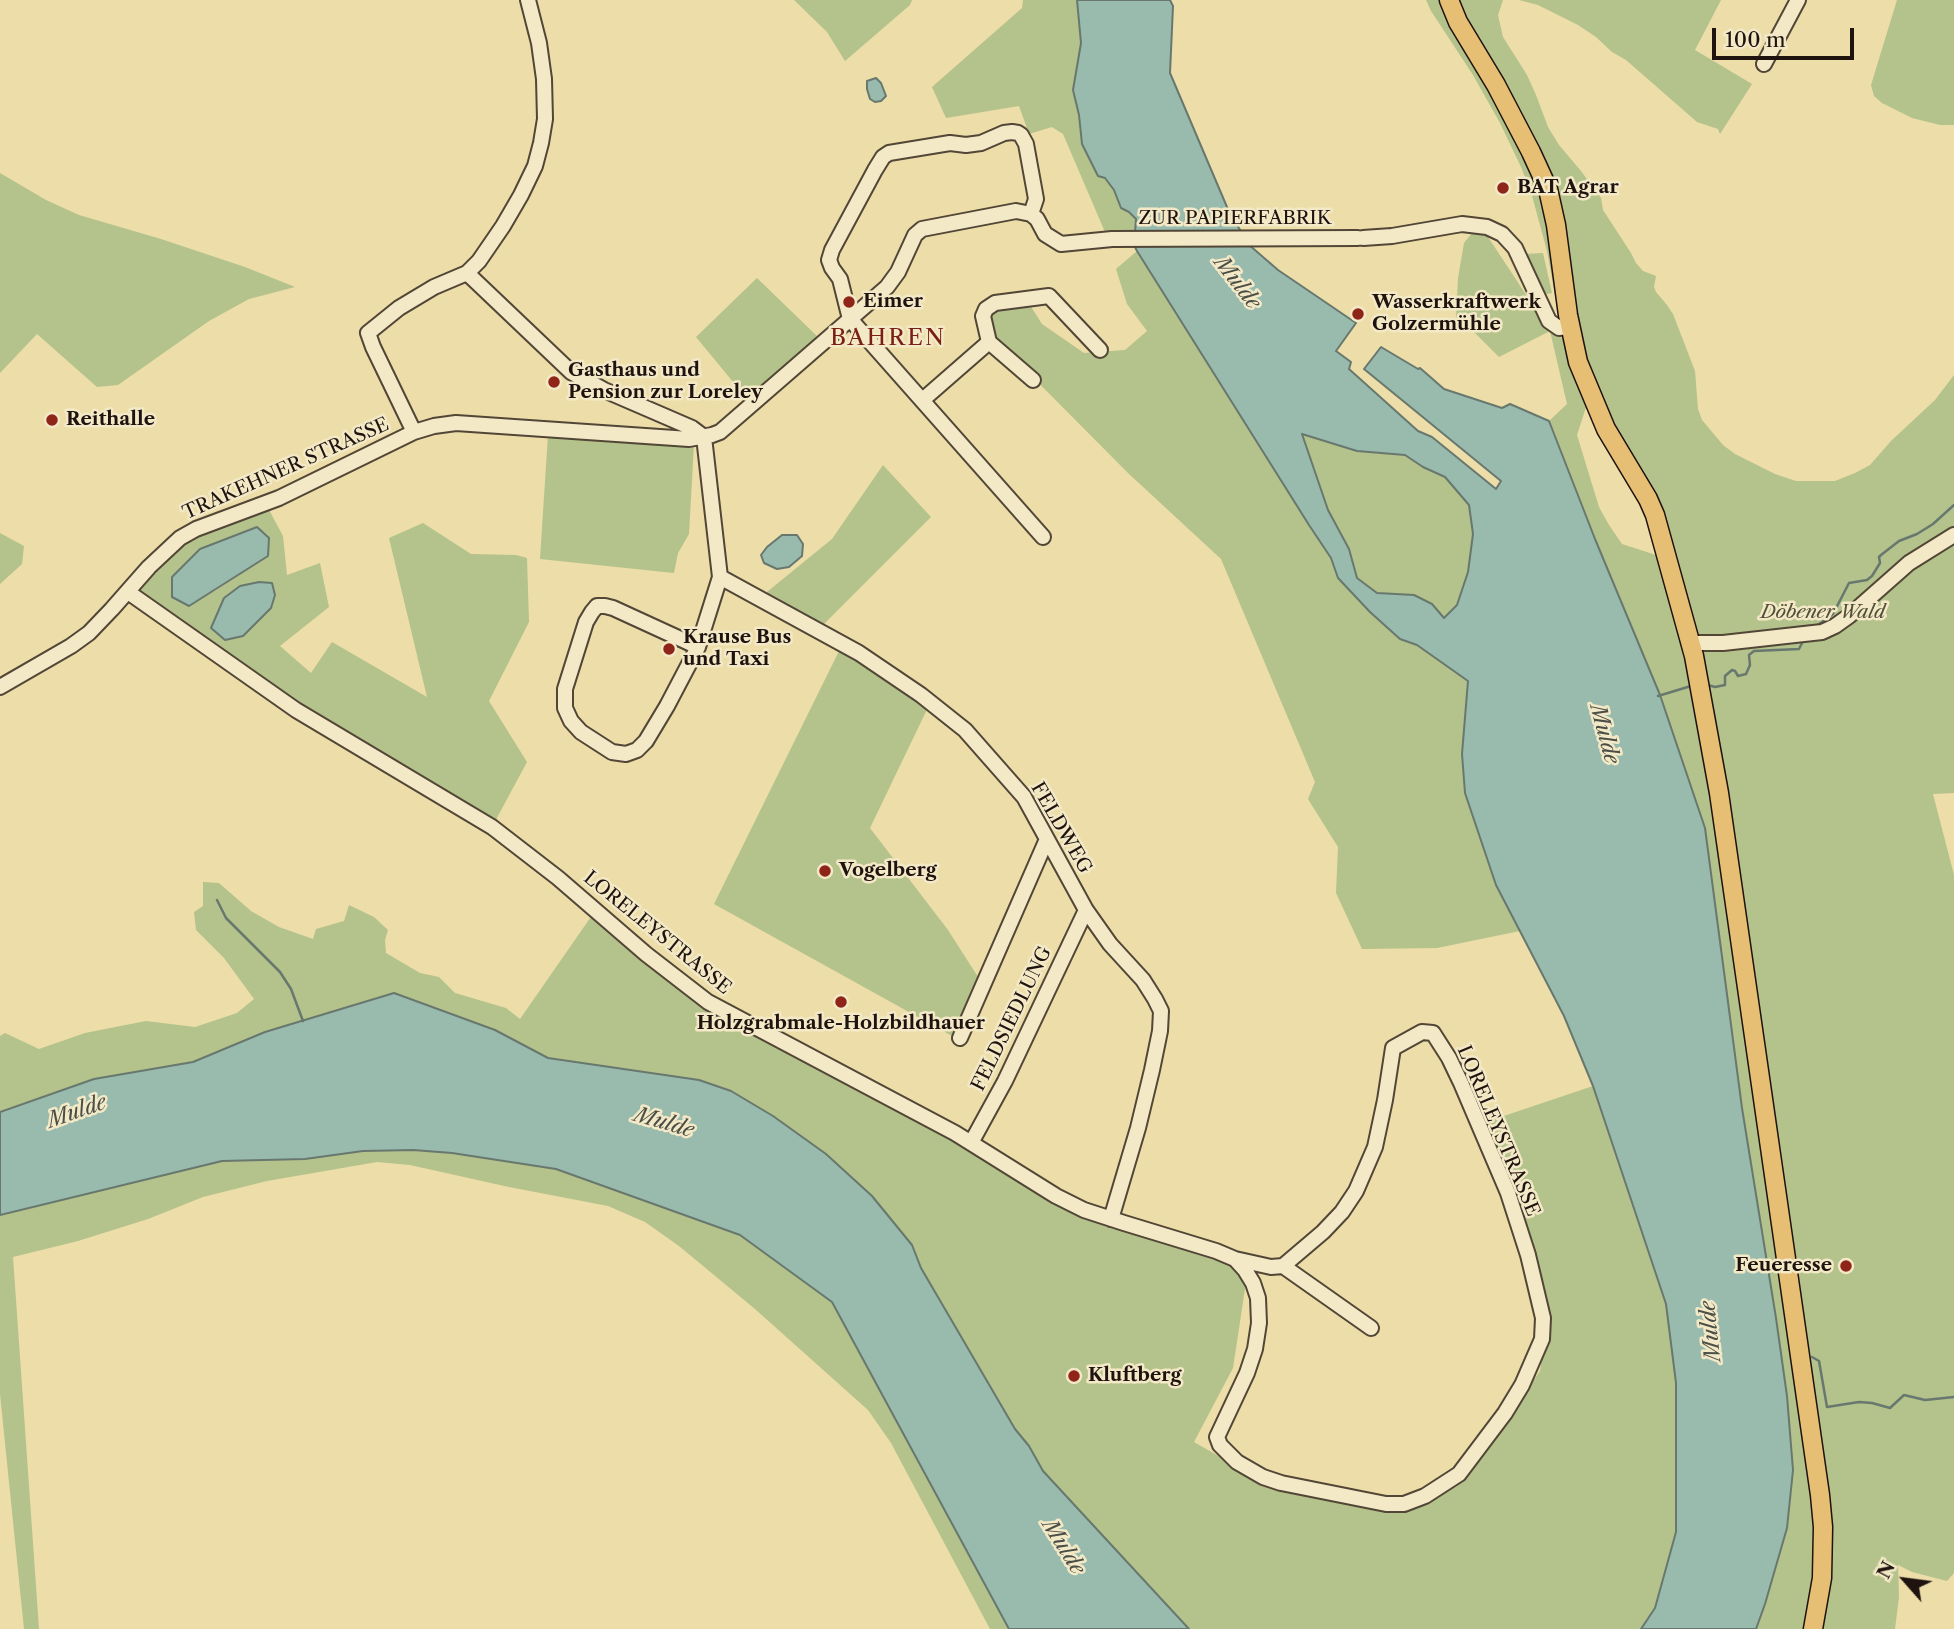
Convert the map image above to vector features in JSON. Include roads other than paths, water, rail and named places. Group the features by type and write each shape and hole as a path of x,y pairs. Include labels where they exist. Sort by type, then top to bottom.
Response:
{"main road":[{"path":"1449,0 1458,22 1496,85 1548,188 1578,362 1616,447 1655,515 1698,677 1721,807 1820,1496 1823,1527 1822,1578 1813,1629"}],"street":[{"path":"414,432 368,333 399,308 434,287 467,273 479,261 503,226 535,166 545,119 544,79 539,43 528,0"},
{"path":"1764,64 1798,0"},
{"path":"704,438 720,432 850,320 887,287 898,272 915,235 922,229 1016,211 1031,214 1036,199 1026,144 1018,133 1004,133 981,143 950,143 889,153 883,157 829,260 840,279 850,320 1043,537"},
{"name":"ZUR PAPIERFABRIK","path":"1031,214 1045,234 1061,244 1112,239 1361,238 1392,236 1462,224 1487,227 1502,234 1515,248 1549,320 1559,328 1570,327"},
{"path":"467,273 571,372 604,390 692,428 704,438 720,577 698,647 667,706 646,741 637,750 626,754 612,752 580,732 571,721 565,708 565,689 586,622 597,606 613,608 698,647"},
{"path":"1032,380 989,342 983,316 986,309 995,303 1049,296 1100,350"},
{"path":"920,398 926,397 989,342"},
{"path":"645,436 653,410"},
{"name":"TRAKEHNER STRASSE","path":"0,687 89,633 180,538 279,498 414,432 456,423 704,438"},
{"path":"1690,643 1723,643 1822,632 1835,626 1909,564 1954,535"},
{"name":"FELDWEG","path":"720,577 859,653 939,708 965,730 1024,797 1086,910 1110,944 1143,980 1161,1011 1160,1031 1138,1128 1111,1219"},
{"name":"LORELEYSTRASSE","path":"128,592 296,709 492,827 708,1002 971,1143 1056,1196 1084,1210 1235,1259 1272,1267 1283,1266 1323,1232 1342,1212 1356,1191 1375,1147 1392,1048 1422,1032 1433,1033 1461,1083 1508,1193 1528,1255 1543,1318 1542,1339 1522,1385 1459,1474 1425,1496 1404,1504 1386,1504 1281,1483 1263,1477 1237,1462 1220,1445 1217,1437 1247,1373 1255,1349 1259,1323 1258,1298 1253,1283 1235,1259"},
{"name":"FELDSIEDLUNG","path":"960,1038 1047,839"},
{"name":"FELDSIEDLUNG","path":"971,1143 1004,1082 1086,910"},
{"name":"LORELEYSTRASSE","path":"1283,1266 1371,1328"}],"water":[{"name":"Mulde","path":"1077,0 1170,0 1173,6 1170,73 1227,207 1248,244 1278,270 1356,323 1336,351 1351,362 1349,369 1418,431 1432,437 1496,489 1501,481 1364,369 1381,347 1420,368 1444,389 1502,408 1510,404 1549,421 1660,695 1705,828 1742,1108 1787,1396 1793,1470 1787,1528 1756,1629 1641,1629 1655,1608 1676,1532 1676,1383 1666,1304 1593,1086 1564,1016 1496,885 1465,793 1462,754 1468,681 1417,645 1400,639 1338,578 1331,558 1137,251 1134,245 1136,219 1121,208 1114,190 1105,178 1098,176 1082,144 1073,90 1081,43","holes":["1302,434 1357,451 1405,455 1445,477 1469,505 1473,534 1468,572 1457,605 1444,618 1432,604 1414,595 1377,593 1357,578 1349,549 1328,510"]},
{"path":"876,78 886,96 875,102 870,99 867,81"},
{"path":"257,527 269,538 268,556 189,606 172,597 172,577 200,549"},
{"path":"782,535 797,535 803,544 802,556 789,567 777,569 764,563 761,555"},
{"path":"259,582 272,583 275,595 271,608 243,636 225,640 211,628 224,598 240,586"},
{"name":"Mulde","path":"394,993 495,1030 548,1058 699,1080 731,1091 773,1116 826,1154 872,1196 912,1245 921,1268 1015,1429 1029,1446 1043,1471 1189,1629 1009,1629 832,1302 740,1235 556,1169 452,1153 413,1150 363,1151 305,1159 222,1161 0,1215 0,1112 94,1079 193,1062 265,1032"}],"waterway":[{"path":"1815,627 1833,614 1849,583 1867,580 1880,563 1881,555 1899,541 1933,524 1954,505"},
{"path":"1708,685 1725,685 1725,676 1732,670 1738,676 1746,674 1750,665 1749,655 1754,651 1799,649 1804,639"},
{"path":"1658,696 1691,686"},
{"path":"217,900 226,918 280,972 291,989 303,1021"},
{"path":"1812,1357 1819,1361 1827,1407 1859,1402 1890,1408 1904,1395 1925,1400 1954,1397"}],"place":[{"name":"BAT Agrar","path":"1503,188"},
{"name":"Eimer","path":"849,302"},
{"name":"Wasserkraftwerk Golzermühle","path":"1358,314"},
{"name":"Gasthaus und Pension zur Loreley","path":"554,382"},
{"name":"Reithalle","path":"52,420"},
{"name":"Krause Bus und Taxi","path":"669,649"},
{"name":"Vogelberg","path":"825,871"},
{"name":"Holzgrabmale-Holzbildhauer","path":"841,1002"},
{"name":"Feueresse","path":"1846,1266"},
{"name":"Kluftberg","path":"1074,1376"}],"district":[{"name":"BAHREN","path":"888,338"}],"park label":[{"name":"Döbener Wald","path":"1823,613"}]}
